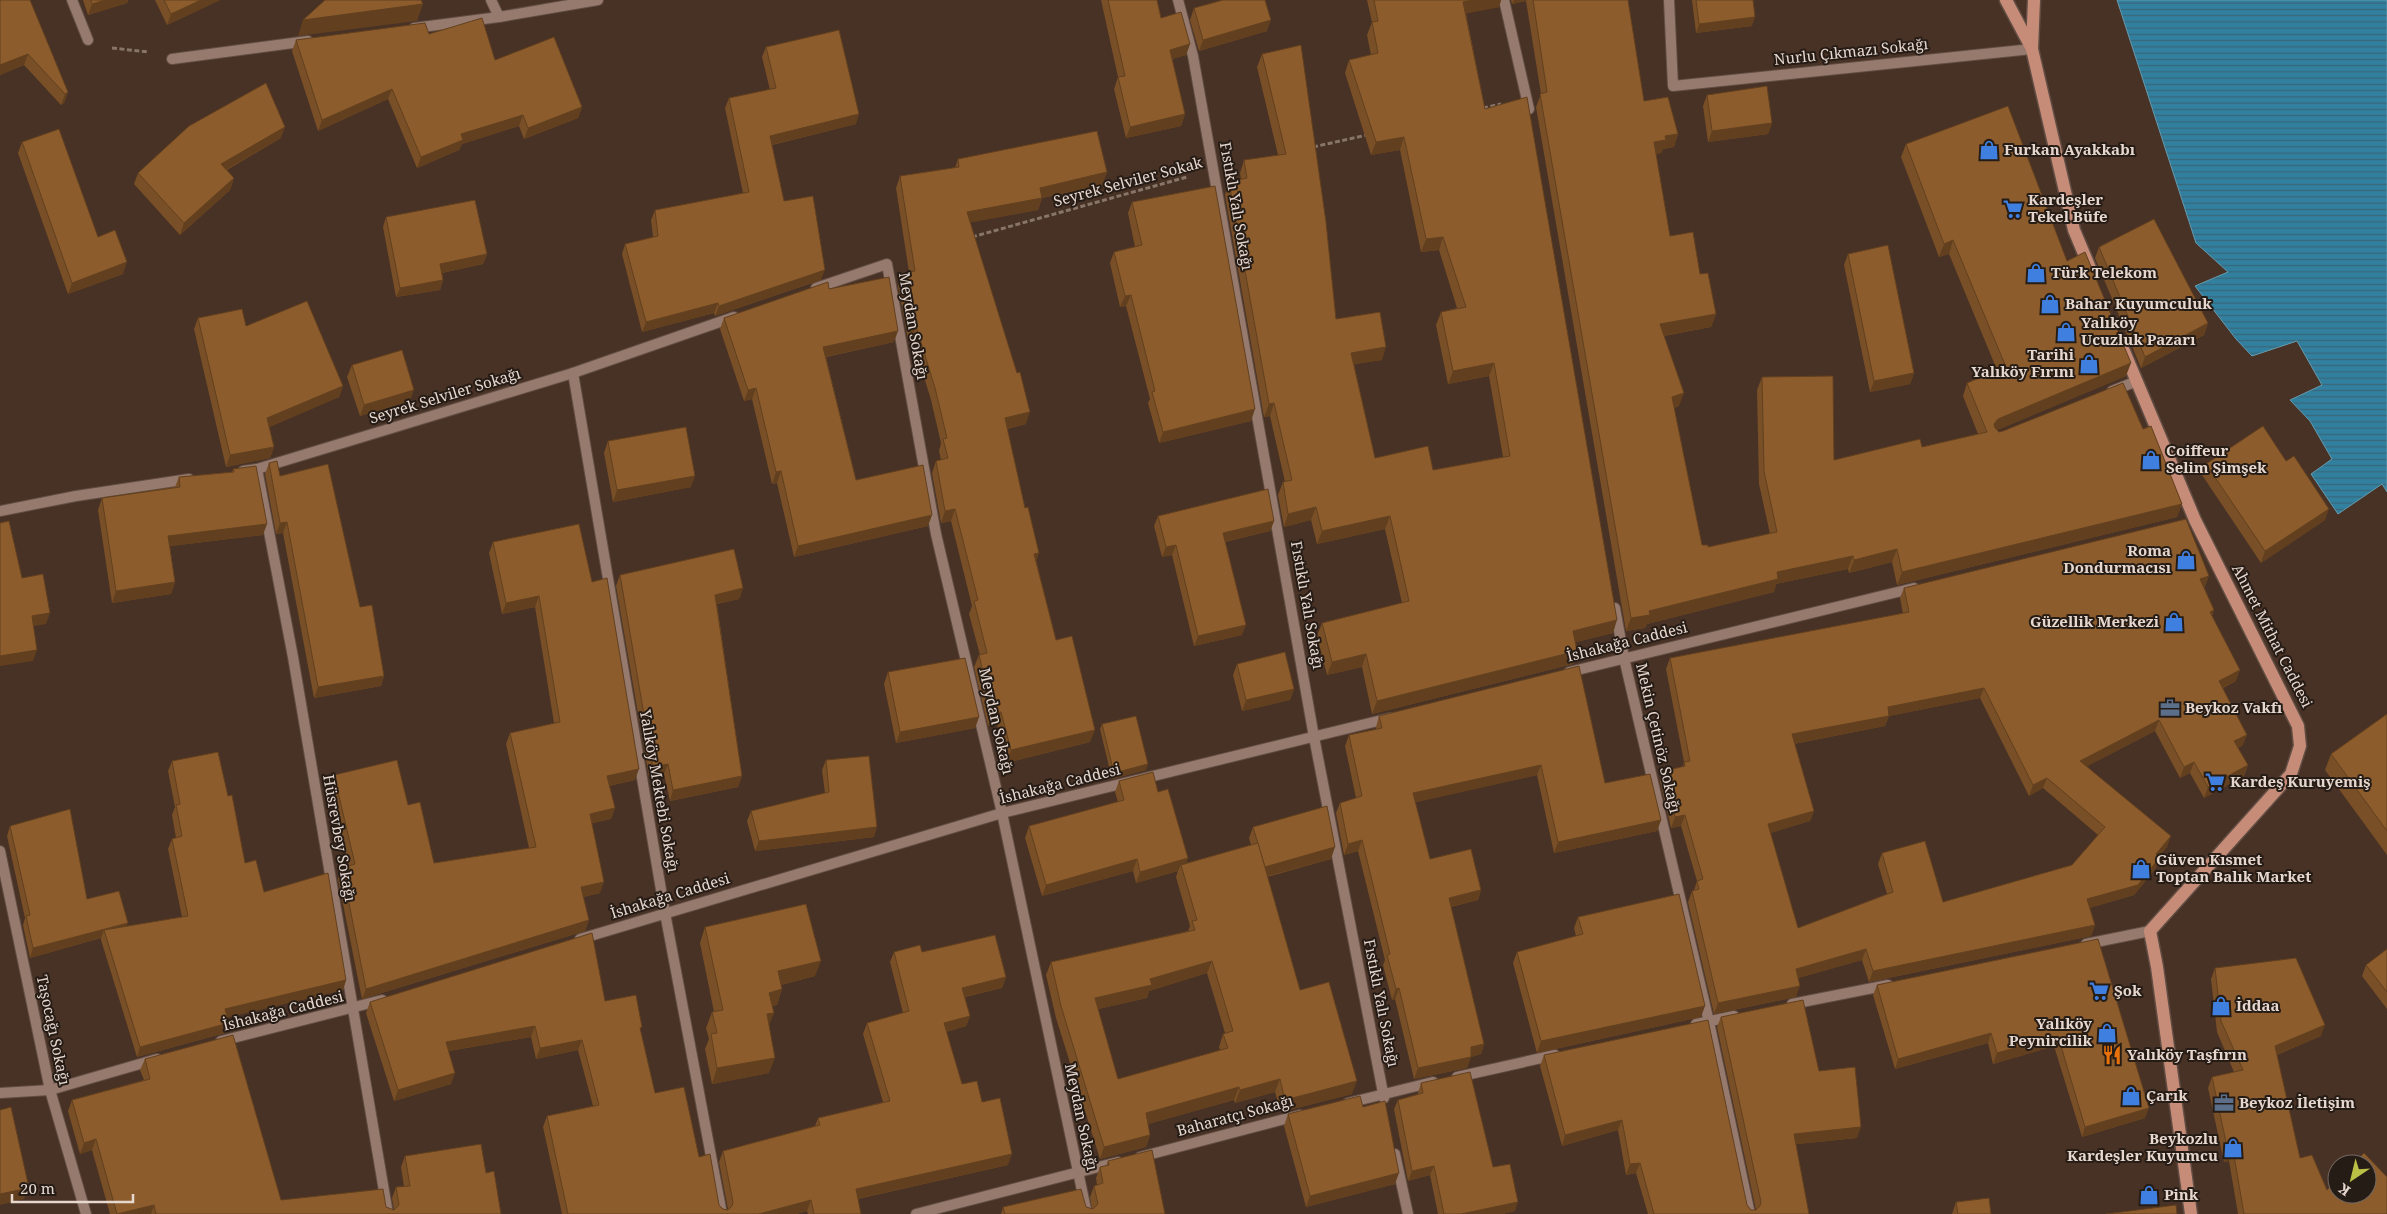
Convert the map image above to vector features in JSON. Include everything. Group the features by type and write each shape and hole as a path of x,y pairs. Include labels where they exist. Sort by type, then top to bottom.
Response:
{"main road":[{"path":"2006,0 2032,49 2074,230 2096,283"},
{"path":"2032,49 2034,0"},
{"name":"Ahmet Mithat Caddesi","path":"2118,337 2190,522 2298,726 2300,746 2291,774 2150,931"},
{"path":"2150,931 2157,967 2192,1214"}],"street":[{"path":"72,0 88,40"},
{"path":"491,0 499,17"},
{"path":"400,30 499,17 598,0"},
{"name":"Fıstıklı Yalı Sokağı","path":"1178,0 1193,56 1314,737 1387,1112"},
{"path":"1504,0 1530,118"},
{"name":"Nurlu Çıkmazı Sokağı","path":"1669,0 1673,86 2032,49"},
{"path":"172,59 321,40"},
{"name":"Meydan Sokağı","path":"804,292 887,264 936,534 1002,813 1087,1214"},
{"name":"Seyrek Selviler Sokağı","path":"228,473 257,469 573,373 748,312"},
{"name":"Yalıköy Mektebi Sokağı","path":"573,373 665,913 722,1214"},
{"path":"2102,396 2137,382"},
{"name":"Hüsrevbey Sokağı","path":"257,469 293,657 388,1214"},
{"path":"0,511 76,496 200,478"},
{"name":"İshakağa Caddesi","path":"1556,675 1924,586"},
{"name":"Mekin Çetinöz Sokağı","path":"1614,599 1624,658 1709,1022 1750,1214"},
{"name":"İshakağa Caddesi","path":"570,942 1002,813 1401,715"},
{"name":"Taşocağı Sokağı","path":"0,851 50,1090 86,1214"},
{"path":"2073,946 2150,931"},
{"path":"1786,1006 1901,982"},
{"name":"İshakağa Caddesi","path":"208,1044 354,1009 392,997"},
{"path":"1690,1026 1748,1014"},
{"path":"1335,1106 1383,1093 1565,1053"},
{"path":"0,1093 50,1090 170,1055"},
{"name":"Baharatçı Sokağı","path":"916,1214 1306,1113"},
{"path":"1392,1140 1408,1214"}],"path":[{"path":"88,40 103,47 162,54 172,59"},
{"path":"1480,109 1527,98"},
{"path":"1309,148 1375,133"},
{"name":"Seyrek Selviler Sokak","path":"963,240 1010,224 1214,170"}],"water":[{"path":"2117,0 2387,0 2387,492 2382,484 2338,514 2311,474 2332,459 2310,421 2290,400 2322,385 2297,341 2252,356 2236,339 2195,286 2228,272 2196,243"}],"building":[{"path":"0,0 30,0 68,92 65,94 28,54 0,65"},
{"path":"91,0 105,0 92,4"},
{"path":"164,0 201,0 171,14"},
{"path":"325,0 421,0 423,4 303,20"},
{"path":"1108,0 1157,0 1161,18 1181,12 1190,44 1170,50 1185,114 1130,127 1118,77 1125,76"},
{"path":"1223,0 1265,0 1271,20 1203,40 1194,8"},
{"path":"1374,0 1472,0 1463,2 1485,109 1527,97 1617,620 1573,631 1577,651 1377,701 1366,654 1332,662 1322,623 1409,601 1390,516 1322,531 1316,507 1288,514 1283,482 1292,480 1274,403 1269,404 1229,182 1247,178 1244,160 1286,154 1262,54 1301,45 1326,222 1336,319 1380,312 1386,347 1351,353 1375,458 1428,446 1433,470 1510,456 1494,363 1453,371 1441,312 1466,307 1443,237 1426,239 1404,137 1376,142 1349,60 1378,53 1372,22 1378,21"},
{"path":"1533,0 1628,0 1644,101 1668,97 1678,134 1665,136 1666,140 1654,142 1670,236 1693,232 1700,274 1708,273 1716,314 1660,324 1684,393 1672,397 1702,545 1708,545 1708,547 1777,532 1764,471 1762,377 1833,376 1834,460 1920,439 1922,447 1987,432 1967,383 2006,367 1953,240 1944,244 1906,144 2008,106 2067,261 2085,252 2131,363 1998,419 1994,424 1995,428 1999,432 2003,431 2123,383 2143,429 2151,426 2182,504 1902,572 1897,549 1854,560 1853,556 1777,572 1778,579 1649,611 1650,615 1631,618 1540,94 1547,92"},
{"path":"1696,0 1753,0 1755,17 1699,24"},
{"path":"482,18 495,60 554,37 582,107 528,128 523,115 461,134 463,140 421,157 392,89 322,120 296,40 425,23 429,34"},
{"path":"839,30 859,114 770,136 784,201 813,196 825,270 719,306 718,303 646,322 625,244 658,236 655,210 749,192 729,98 776,88 766,47"},
{"path":"266,83 285,127 221,164 234,178 184,223 138,173 189,126"},
{"path":"1767,86 1772,123 1712,131 1707,95"},
{"path":"59,129 98,237 115,230 127,262 72,283 22,142"},
{"path":"1097,131 1107,172 1040,188 1042,198 967,212 1017,373 1020,372 1030,412 1005,418 1025,508 1028,507 1039,553 1034,554 1056,640 1072,636 1095,730 1011,750 1001,712 993,713 979,655 987,653 974,601 978,600 955,509 945,511 936,461 948,458 943,439 947,438 935,388 916,326 912,327 902,273 915,271 900,176 959,167 958,159"},
{"path":"1215,186 1255,409 1163,432 1152,392 1155,391 1131,295 1125,296 1114,252 1142,245 1132,202"},
{"path":"475,200 487,254 440,264 443,280 400,288 386,217"},
{"path":"2154,219 2208,323 2145,357 2099,247"},
{"path":"1888,245 1914,373 1874,381 1848,254"},
{"path":"889,277 898,331 823,347 856,480 923,465 932,515 798,546 781,471 776,472 756,388 748,390 724,318 828,282 829,289"},
{"path":"307,301 343,386 267,418 274,447 230,455 198,318 242,309 246,326"},
{"path":"402,350 414,390 364,405 352,365"},
{"path":"2263,426 2286,461 2294,456 2329,509 2265,551 2206,464"},
{"path":"686,427 695,476 617,490 608,441"},
{"path":"277,461 280,476 328,464 360,607 372,605 384,676 318,687 287,522 280,523 269,463"},
{"path":"256,466 267,524 168,536 175,582 116,591 102,498 180,487 179,477 234,472 233,469"},
{"path":"1268,489 1274,521 1223,533 1246,625 1198,636 1176,545 1166,547 1158,516"},
{"path":"2186,519 2209,576 2200,579 2214,610 2210,612 2240,670 2219,681 2247,735 2234,741 2248,765 2208,787 2194,762 2184,767 2159,720 2080,761 2171,836 2156,854 2160,857 2138,885 2087,899 2095,925 1873,971 1866,949 1796,969 1800,986 1718,1003 1692,891 1699,889 1697,881 1703,879 1685,815 1675,817 1664,771 1685,766 1684,762 1690,761 1670,658 1909,612 1904,588","holes":["1984,688 2033,785 2047,778 2105,827 2072,865 1943,902 1925,841 1882,853 1893,892 1798,928 1768,824 1814,811 1792,734 1889,716 1888,707"]},
{"path":"9,521 22,578 43,574 50,613 32,616 37,650 0,656 0,523"},
{"path":"579,524 592,582 607,578 639,769 607,776 615,808 590,814 604,882 581,887 589,920 366,989 342,868 355,864 334,775 397,760 408,805 420,802 434,863 536,847 510,733 560,722 539,596 506,603 493,542"},
{"path":"734,549 743,588 715,595 742,776 673,790 668,764 653,767 620,575"},
{"path":"1285,652 1294,689 1246,700 1237,664"},
{"path":"965,658 979,717 900,732 888,672"},
{"path":"1579,666 1605,783 1650,774 1661,820 1558,842 1541,765 1413,793 1430,859 1471,849 1481,890 1449,898 1484,1044 1471,1047 1471,1057 1418,1068 1399,988 1396,989 1387,955 1390,954 1362,840 1348,844 1340,803 1362,796 1349,735 1382,728 1379,716"},
{"path":"2387,714 2387,831 2331,754"},
{"path":"1136,716 1148,764 1114,773 1102,724"},
{"path":"218,752 228,796 232,795 245,863 256,860 264,892 328,873 346,980 225,1009 229,1023 140,1047 104,930 188,916 172,839 182,836 176,805 180,804 172,761"},
{"path":"869,756 877,827 759,841 751,811 829,792 826,760"},
{"path":"1153,772 1158,792 1168,789 1188,858 1140,872 1137,859 1046,885 1029,826 1124,800 1119,781"},
{"path":"1327,806 1335,847 1265,867 1253,827"},
{"path":"70,809 87,899 119,891 128,923 33,948 26,916 30,915 10,826"},
{"path":"1258,843 1300,990 1329,982 1357,1081 1285,1100 1280,1079 1240,1090 1239,1087 1146,1113 1150,1135 1104,1147 1061,1006 1051,962 1195,930 1192,921 1197,920 1181,865","holes":["1212,961 1233,1031 1223,1034 1228,1048 1118,1079 1095,998 1152,985 1150,979"]},
{"path":"1679,894 1705,1006 1541,1041 1517,952 1583,934 1578,917"},
{"path":"806,904 821,961 778,971 782,989 769,993 774,1013 767,1014 775,1058 717,1068 711,1034 717,1033 712,1012 723,1010 705,927"},
{"path":"592,933 605,1001 636,995 642,1027 640,1028 655,1093 684,1087 699,1157 710,1154 719,1205 723,1209 728,1210 733,1202 723,1151 820,1125 818,1118 890,1101 867,1023 909,1011 894,952 920,945 922,952 995,935 1006,977 962,988 970,1016 944,1023 962,1084 977,1081 982,1102 1000,1098 1012,1154 856,1189 861,1214 814,1214 811,1200 759,1214 568,1214 547,1116 599,1105 582,1040 540,1048 535,1026 446,1042 455,1073 398,1090 370,1002"},
{"path":"2098,939 2149,1108 2085,1127 2058,1036 1997,1053 1991,1033 1898,1059 1877,985"},
{"path":"2387,949 2387,992 2366,965"},
{"path":"2296,958 2325,1025 2275,1046 2300,1158 2312,1155 2327,1190 2327,1204 2377,1204 2377,1167 2387,1177 2387,1214 2244,1214 2233,1150 2228,1151 2212,1077 2243,1070 2221,1021 2215,968"},
{"path":"1803,1000 1819,1071 1855,1067 1861,1127 1794,1134 1809,1214 1654,1214 1640,1163 1630,1164 1622,1120 1565,1135 1544,1055 1708,1020 1747,1205 1751,1210 1756,1210 1761,1202 1721,1017"},
{"path":"233,1035 281,1200 383,1189 386,1207 394,1210 399,1205 396,1187 410,1186 405,1156 481,1144 486,1173 494,1171 501,1214 156,1214 154,1205 117,1214 96,1139 84,1143 72,1100 150,1079 145,1059"},
{"path":"1470,1072 1493,1167 1510,1164 1518,1202 1461,1214 1444,1214 1434,1166 1412,1171 1398,1100 1423,1093 1421,1083"},
{"path":"1360,1096 1363,1107 1385,1101 1399,1173 1310,1196 1288,1114"},
{"path":"11,1107 29,1188 0,1194 0,1110"},
{"path":"1152,1150 1165,1214 1005,1214 1003,1207 1081,1189 1086,1207 1093,1209 1098,1204 1094,1186 1103,1183 1100,1167 1109,1165 1108,1161"},
{"path":"1989,1198 1991,1214 1958,1214 1956,1202"},
{"path":"2176,1205 2177,1214 2106,1214"}],"place":[{"name":"Furkan Ayakkabı","path":"1989,150"},
{"name":"Kardeşler Tekel Büfe","path":"2013,209"},
{"name":"Türk Telekom","path":"2036,273"},
{"name":"Bahar Kuyumculuk","path":"2050,304"},
{"name":"Yalıköy Ucuzluk Pazarı","path":"2066,332"},
{"name":"Tarihi Yalıköy Fırını","path":"2089,364"},
{"name":"Coiffeur Selim Şimşek","path":"2151,460"},
{"name":"Roma Dondurmacısı","path":"2186,560"},
{"name":"Güzellik Merkezi","path":"2174,622"},
{"name":"Beykoz Vakfı","path":"2170,708"},
{"name":"Kardeş Kuruyemiş","path":"2215,782"},
{"name":"Güven Kısmet Toptan Balık Market","path":"2141,869"},
{"name":"Şok","path":"2099,991"},
{"name":"İddaa","path":"2221,1006"},
{"name":"Yalıköy Peynircilik","path":"2107,1033"},
{"name":"Yalıköy Taşfırın","path":"2112,1055"},
{"name":"Çarık","path":"2131,1096"},
{"name":"Beykoz İletişim","path":"2224,1103"},
{"name":"Beykozlu Kardeşler Kuyumcu","path":"2233,1148"},
{"name":"Pink","path":"2149,1195"}]}
